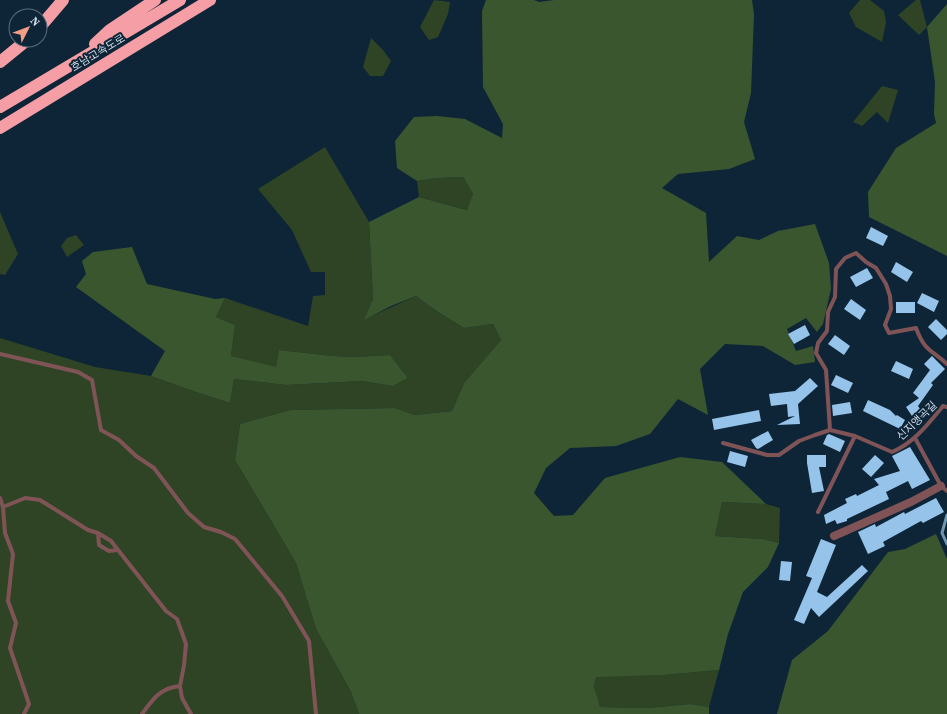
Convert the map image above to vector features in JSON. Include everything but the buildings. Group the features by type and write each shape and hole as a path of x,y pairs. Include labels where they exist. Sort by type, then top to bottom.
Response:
{"highway":[{"path":"48,18 63,0"},
{"path":"78,59 110,30 155,0"},
{"name":"호남고속도로","path":"0,107 78,59 180,0"},
{"name":"호남고속도로","path":"0,128 210,0"},
{"path":"0,62 17,48"}],"street":[{"path":"834,536 911,502 945,489"}],"lane":[{"path":"723,444 767,455 779,455 799,441 830,430 826,370 816,353 818,344 827,331 828,312 835,297 836,269 845,258 856,253 876,268 886,284 890,296 891,309 885,325 889,334 916,328 921,342 928,350 947,364"},
{"path":"0,354 78,372 92,380 101,430 119,440 136,456 154,468 188,513 204,527 221,532 235,539 282,596 310,641 316,714"},
{"name":"신지앵곡길","path":"830,430 855,436 892,452 902,448 915,438 947,403"},
{"path":"818,512 855,436"},
{"path":"915,438 945,489"},
{"path":"0,498 3,506 6,533 13,554 8,602 16,623 10,648 29,704 24,714"},
{"path":"3,506 25,498 40,500 88,530 98,533 111,541 166,611 177,619 186,644 180,686 182,698 191,714"},
{"path":"98,533 100,545 109,551 118,550"},
{"path":"142,714 155,697 169,687 180,686"}],"green space":[{"path":"434,0 450,2 448,14 438,37 429,40 420,27"},
{"path":"486,0 534,0 539,2 554,0 752,0 754,14 751,93 744,122 755,159 729,169 678,174 662,188 706,213 709,262 737,236 759,240 778,231 815,224 829,263 831,289 823,324 817,332 806,318 787,329 796,351 813,346 815,362 795,365 763,346 725,344 700,369 708,415 678,399 650,434 616,446 570,448 546,468 534,493 554,516 573,515 605,478 680,457 722,462 766,504 722,502 715,536 763,539 779,543 768,567 743,592 728,634 719,670 664,675 596,677 594,686 600,707 648,708 690,704 709,707 709,714 359,714 351,692 316,629 296,563 235,460 240,424 290,410 395,408 415,415 452,411 464,383 501,340 493,324 464,328 416,296 391,306 364,320 373,299 369,222 419,197 467,210 473,194 463,177 417,181 397,168 395,141 414,117 437,116 465,119 502,138 503,124 483,87 482,11"},
{"path":"860,0 870,0 884,11 886,22 882,42 856,27 849,13"},
{"path":"916,0 920,0 927,27 919,35 898,15"},
{"path":"947,4 947,256 869,217 868,192 896,148 936,123 934,114 935,82 927,27"},
{"path":"371,38 391,61 383,76 370,76 363,67"},
{"path":"882,86 898,90 888,123 877,112 862,126 853,122"},
{"path":"325,147 369,222 373,299 365,319 416,296 464,328 493,324 501,340 464,383 452,411 415,415 395,408 290,410 240,424 235,460 296,563 316,629 351,692 359,714 0,714 0,338 95,367 151,376 230,403 234,379 286,385 362,381 393,386 408,378 390,355 355,357 279,350 276,368 231,356 235,325 216,317 225,298 308,326 313,296 325,295 325,272 311,272 292,230 258,189"},
{"path":"463,177 473,194 468,210 419,197 417,181"},
{"path":"0,212 18,254 5,275 0,274"},
{"path":"76,235 84,245 67,257 61,246 67,238"},
{"path":"132,247 147,284 215,299 225,298 216,317 235,325 231,356 276,367 279,350 355,357 390,355 408,378 393,386 362,381 286,385 234,379 230,403 151,376 165,351 76,287 86,274 82,261 93,252"},
{"path":"722,502 766,504 780,508 779,543 763,539 715,536"},
{"path":"936,534 947,559 947,714 777,714 792,660 828,631 888,552 905,549"},
{"path":"719,670 709,707 690,704 648,708 600,707 594,686 596,676 664,675"}],"waterway":[{"path":"947,515 942,533 947,544"}]}
